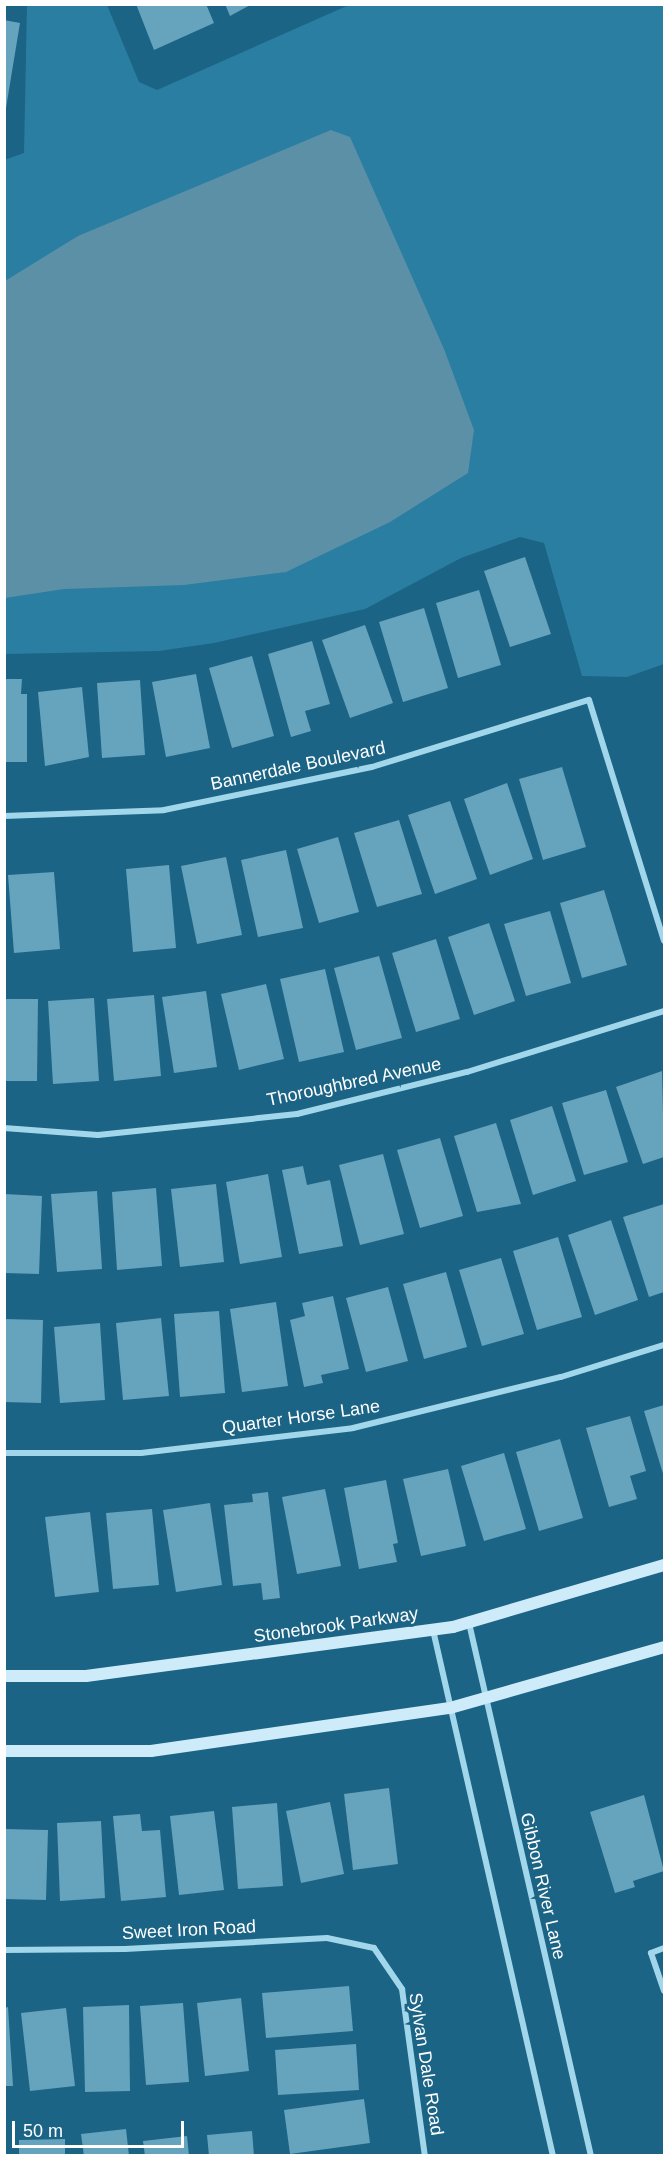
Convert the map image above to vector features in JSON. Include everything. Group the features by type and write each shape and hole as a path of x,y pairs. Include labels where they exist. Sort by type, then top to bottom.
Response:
{"main road":[{"name":"Stonebrook Parkway","path":"4,1676 86,1676 433,1630 469,1623 664,1565"},
{"path":"4,1751 151,1750 450,1708 664,1647"}],"street":[{"name":"Bannerdale Boulevard","path":"4,816 164,810 372,767 589,700 664,941"},
{"name":"Thoroughbred Avenue","path":"4,1128 99,1135 297,1114 466,1072 664,1011"},
{"name":"Quarter Horse Lane","path":"4,1453 141,1453 354,1428 561,1377 664,1346"},
{"name":"Gibbon River Lane","path":"469,1623 591,2156"},
{"path":"433,1630 553,2156"},
{"name":"Sweet Iron Road","path":"4,1950 125,1949 327,1938 374,1948"},
{"name":"Sylvan Dale Road","path":"374,1948 402,1989 425,2156"},
{"path":"664,1948 651,1953 664,1991"}],"shaded area":[{"path":"27,5 107,5 139,82 157,90 349,5 664,5 664,664 627,677 582,676 544,543 520,537 461,558 365,609 214,643 159,651 5,654 4,160 24,153"},
{"path":"331,130 350,137 444,349 474,430 468,473 390,522 286,572 184,585 64,589 5,598 5,281 78,236"}],"building":[{"path":"136,4 206,4 214,23 154,50"},
{"path":"225,4 252,4 230,16"},
{"path":"4,20 20,23 6,108 4,108"},
{"path":"525,557 551,634 510,647 484,571"},
{"path":"479,590 501,665 458,678 436,603"},
{"path":"424,608 448,688 403,702 379,622"},
{"path":"365,625 393,703 350,718 322,640"},
{"path":"312,641 330,704 305,711 311,731 291,737 268,654"},
{"path":"252,656 274,736 232,748 209,668"},
{"path":"196,674 210,748 166,757 152,682"},
{"path":"4,679 22,679 21,694 27,694 27,762 4,762"},
{"path":"140,680 145,755 102,758 97,683"},
{"path":"82,687 89,757 45,766 38,692"},
{"path":"562,767 586,847 543,860 519,779"},
{"path":"507,783 533,859 490,875 464,799"},
{"path":"450,801 477,879 435,894 408,815"},
{"path":"399,820 422,894 377,907 354,833"},
{"path":"338,837 359,912 319,923 297,849"},
{"path":"286,850 303,928 258,937 241,860"},
{"path":"226,857 242,935 197,944 181,866"},
{"path":"169,865 176,948 133,952 126,869"},
{"path":"54,872 60,949 14,953 8,875"},
{"path":"604,890 627,965 582,978 560,903"},
{"path":"550,911 571,983 526,996 504,924"},
{"path":"489,923 515,1001 474,1015 448,937"},
{"path":"436,939 460,1019 416,1032 392,953"},
{"path":"379,956 402,1038 356,1050 334,968"},
{"path":"325,969 344,1052 299,1062 280,979"},
{"path":"266,984 284,1059 239,1070 221,994"},
{"path":"206,991 217,1067 174,1073 162,997"},
{"path":"154,995 161,1076 114,1081 107,999"},
{"path":"94,998 99,1081 53,1084 48,1001"},
{"path":"4,999 38,999 37,1081 4,1081"},
{"path":"662,1071 664,1157 643,1164 616,1087"},
{"path":"606,1090 628,1162 584,1175 562,1103"},
{"path":"552,1106 576,1181 533,1195 510,1120"},
{"path":"496,1123 521,1204 477,1212 454,1136"},
{"path":"440,1138 463,1216 420,1228 397,1150"},
{"path":"383,1154 404,1234 360,1245 339,1165"},
{"path":"303,1166 307,1185 330,1180 343,1246 299,1254 282,1170"},
{"path":"268,1174 282,1257 240,1264 226,1182"},
{"path":"216,1184 224,1262 180,1267 171,1189"},
{"path":"156,1188 162,1266 117,1270 112,1192"},
{"path":"97,1191 102,1269 57,1272 51,1194"},
{"path":"4,1194 42,1196 39,1274 4,1273"},
{"path":"664,1204 664,1292 649,1297 623,1217"},
{"path":"611,1220 638,1300 595,1315 568,1235"},
{"path":"558,1237 582,1317 537,1330 513,1251"},
{"path":"501,1258 524,1334 482,1346 459,1270"},
{"path":"446,1272 467,1347 424,1359 403,1284"},
{"path":"388,1287 408,1361 366,1372 346,1298"},
{"path":"333,1296 349,1369 321,1375 323,1383 304,1387 290,1320 305,1316 302,1303"},
{"path":"276,1302 288,1386 242,1392 230,1309"},
{"path":"219,1311 225,1393 180,1397 174,1314"},
{"path":"161,1318 169,1396 123,1400 116,1323"},
{"path":"4,1319 43,1320 41,1403 4,1402"},
{"path":"100,1323 105,1400 60,1403 54,1327"},
{"path":"664,1405 664,1477 644,1411"},
{"path":"630,1416 646,1471 630,1476 637,1499 609,1507 586,1428"},
{"path":"560,1439 583,1518 539,1531 516,1452"},
{"path":"504,1453 526,1529 484,1541 461,1466"},
{"path":"448,1469 466,1546 421,1556 403,1479"},
{"path":"386,1480 398,1543 393,1544 397,1562 359,1569 344,1488"},
{"path":"325,1489 341,1566 297,1574 282,1497"},
{"path":"268,1492 280,1598 263,1600 261,1583 233,1586 224,1505 253,1502 252,1494"},
{"path":"210,1503 222,1585 176,1592 163,1510"},
{"path":"152,1509 159,1585 113,1589 106,1513"},
{"path":"90,1512 99,1592 55,1597 45,1517"},
{"path":"389,1788 398,1864 353,1870 344,1794"},
{"path":"644,1795 664,1871 633,1881 635,1887 615,1893 590,1812"},
{"path":"330,1802 344,1874 301,1883 286,1811"},
{"path":"277,1803 283,1886 238,1889 232,1807"},
{"path":"214,1811 224,1890 179,1895 170,1816"},
{"path":"140,1814 142,1831 160,1830 166,1897 121,1901 113,1816"},
{"path":"101,1821 105,1898 60,1901 57,1823"},
{"path":"4,1829 48,1830 46,1900 4,1899"},
{"path":"349,1986 353,2031 266,2038 262,1993"},
{"path":"241,1998 249,2071 205,2076 197,2003"},
{"path":"183,2003 189,2082 146,2085 140,2006"},
{"path":"129,2005 130,2091 85,2092 83,2007"},
{"path":"8,2007 13,2086 4,2086 4,2008"},
{"path":"66,2008 75,2086 30,2091 21,2013"},
{"path":"356,2044 359,2090 278,2095 275,2050"},
{"path":"364,2099 370,2143 290,2154 284,2110"},
{"path":"126,2129 129,2156 84,2156 81,2134"},
{"path":"252,2131 254,2156 209,2156 207,2135"},
{"path":"187,2136 189,2156 145,2156 143,2141"},
{"path":"65,2139 65,2156 19,2156 19,2140"}]}
